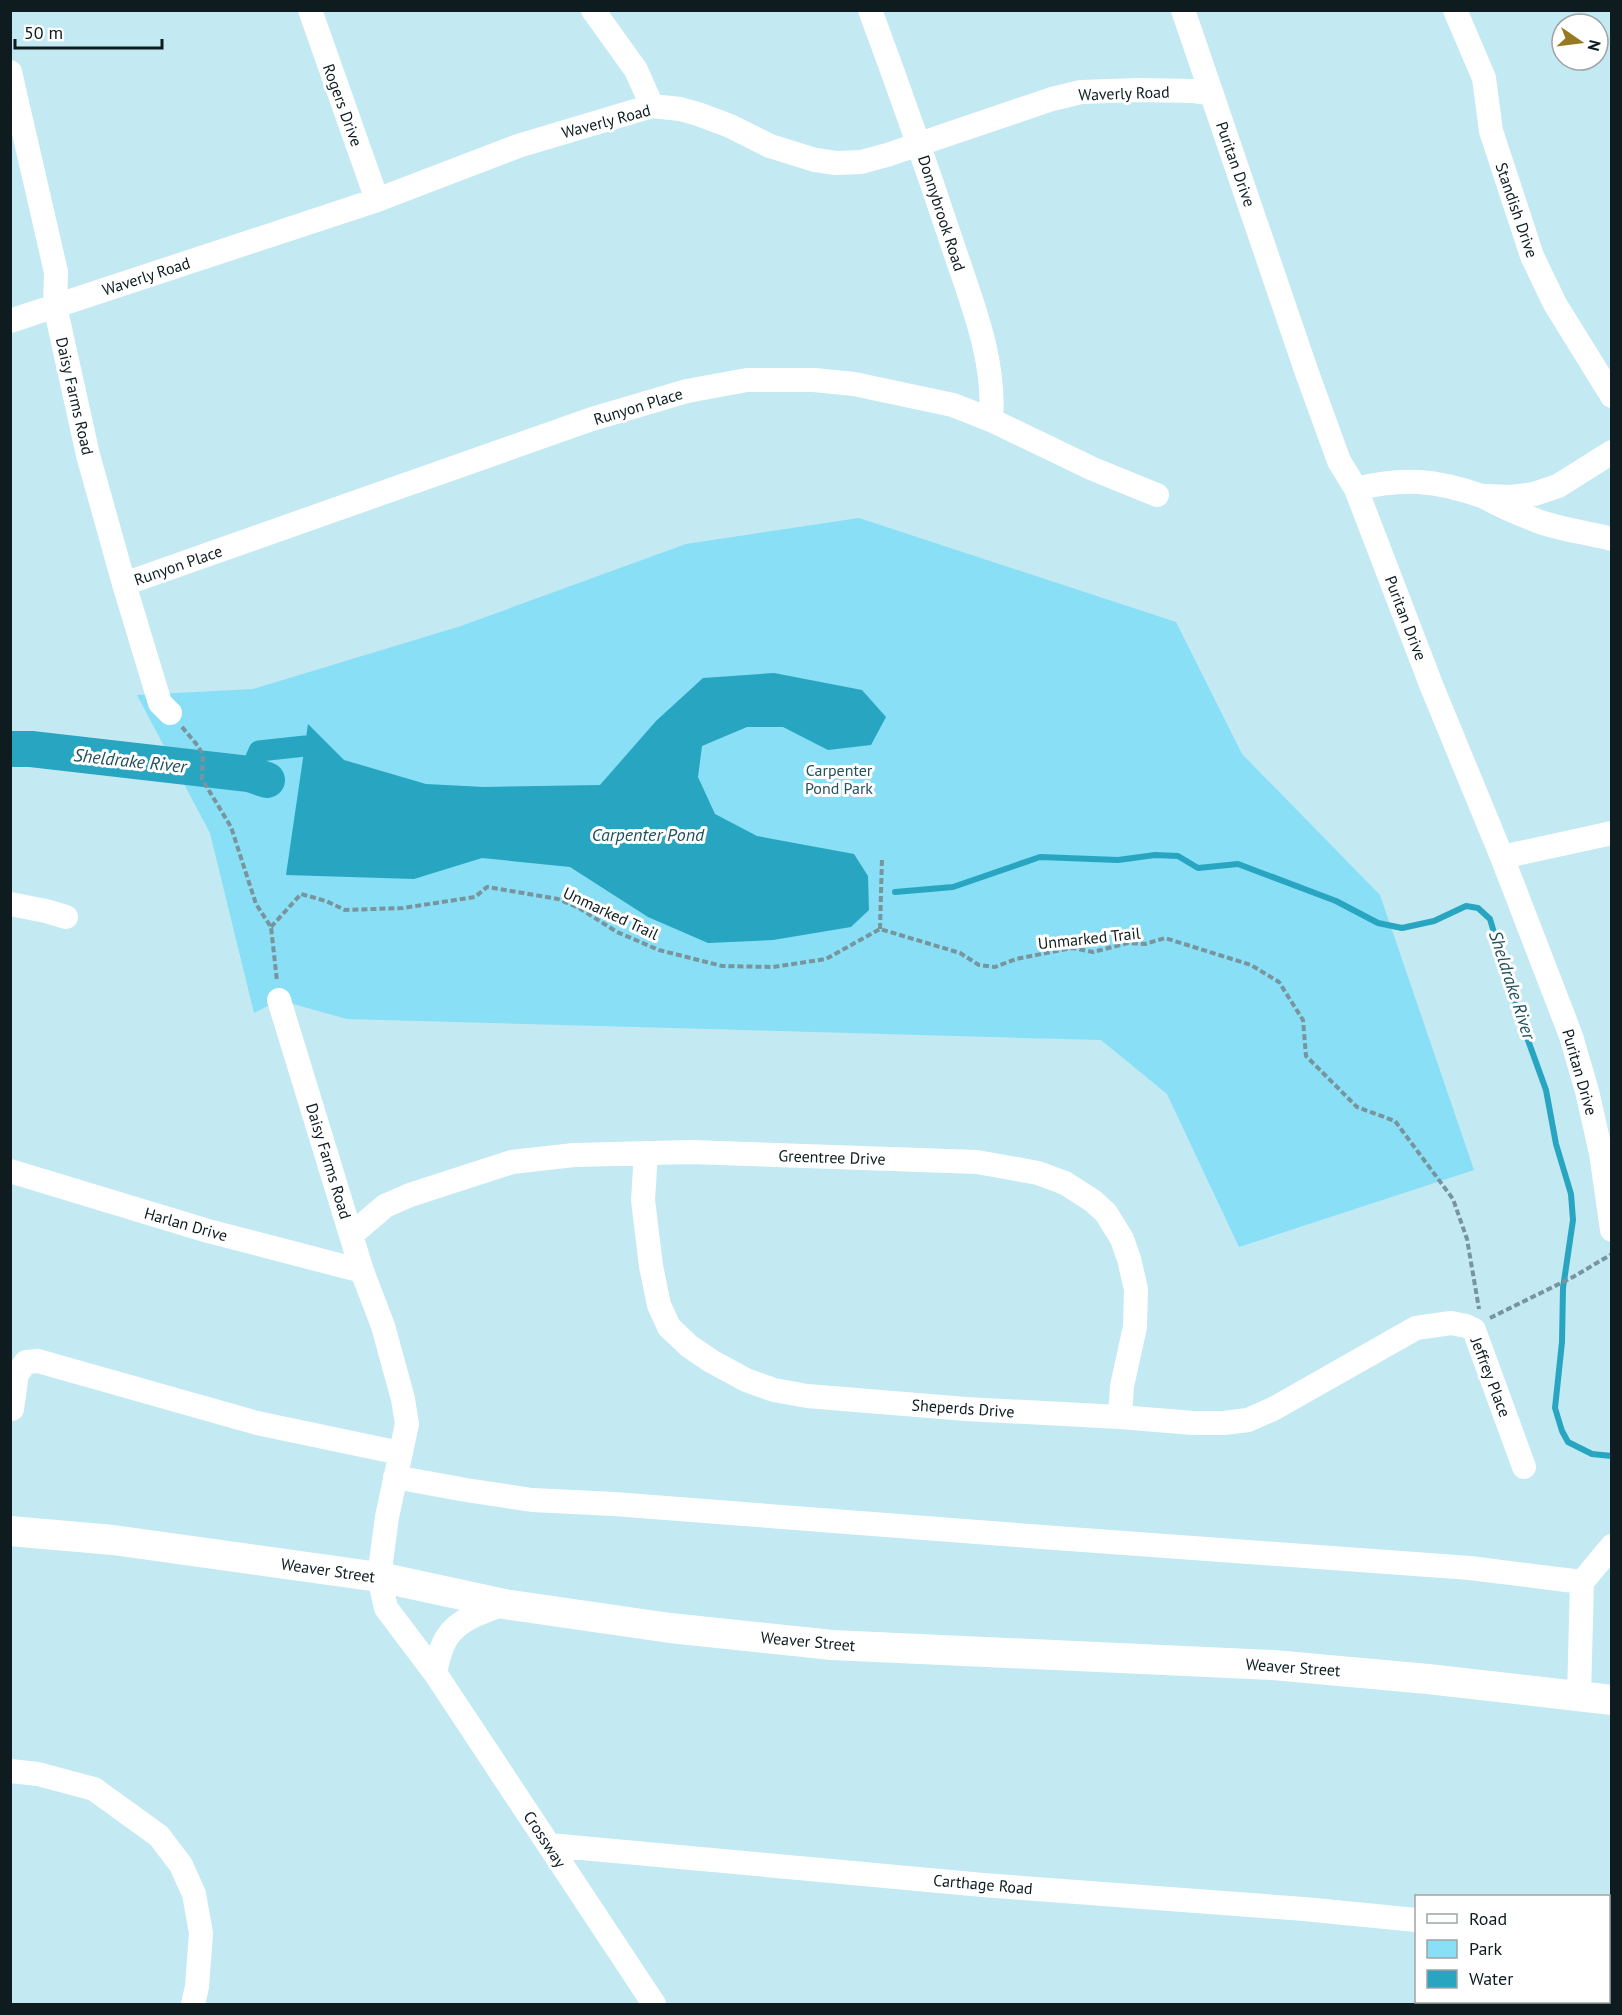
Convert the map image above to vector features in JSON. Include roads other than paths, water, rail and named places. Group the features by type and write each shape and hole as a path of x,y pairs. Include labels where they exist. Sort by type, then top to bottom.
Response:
{"main road":[{"name":"Weaver Street","path":"10,1532 112,1540 379,1577 504,1604 670,1628 832,1645 1273,1665 1428,1679 1611,1700"}],"street":[{"name":"Rogers Drive","path":"310,10 377,200"},
{"path":"593,10 636,70 652,106"},
{"name":"Donnybrook Road","path":"870,10 919,144 986,345 993,404 992,420"},
{"name":"Puritan Drive","path":"1184,10 1339,461 1356,489 1571,1036 1599,1144 1611,1230"},
{"name":"Standish Drive","path":"1455,10 1484,78 1491,131 1532,256 1555,304 1611,396"},
{"name":"Daisy Farms Road","path":"10,72 56,272 55,306 88,455 160,702 170,713"},
{"name":"Waverly Road","path":"10,321 377,200 518,146 652,106 680,109 698,114 730,126 770,146 815,160 836,163 861,162 887,155 1052,99 1081,92 1139,90 1193,91 1212,94"},
{"name":"Runyon Place","path":"124,584 592,419 687,391 747,380 814,380 854,384 953,405 992,420 1093,469 1157,495"},
{"path":"1356,489 1405,480 1426,482 1483,496 1511,497 1534,494 1558,486 1611,452"},
{"path":"1483,496 1503,507 1539,521 1611,539"},
{"path":"1502,857 1611,833"},
{"path":"10,904 66,917"},
{"name":"Daisy Farms Road","path":"279,1000 362,1271 383,1326 404,1399 407,1424 387,1517 379,1577"},
{"name":"Greentree Drive","path":"351,1235 385,1206 410,1195 512,1162 574,1155 690,1152 977,1162 1038,1173 1065,1183 1093,1201 1106,1213 1122,1239 1129,1259 1136,1290 1135,1327 1122,1386 1120,1417"},
{"name":"Sheperds Drive","path":"646,1153 643,1200 651,1266 659,1305 669,1327 689,1346 711,1361 746,1380 774,1390 807,1396 966,1409 1224,1423 1248,1420 1273,1409 1416,1328 1429,1326"},
{"name":"Harlan Drive","path":"10,1171 208,1231 362,1271"},
{"name":"Jeffrey Place","path":"1429,1326 1451,1323 1474,1330 1524,1467"},
{"path":"12,1408 17,1374 26,1362 38,1361 257,1424 400,1453"},
{"path":"395,1477 466,1491 531,1500 614,1504 1030,1537 1470,1568 1582,1582"},
{"path":"1579,1696 1582,1582 1611,1546"},
{"name":"Crossway","path":"379,1577 386,1608 435,1673 654,2004"},
{"path":"435,1673 443,1644 455,1628 467,1618 504,1604"},
{"path":"10,1771 38,1774 94,1789 159,1836 181,1865 194,1894 201,1933 194,2004"},
{"name":"Carthage Road","path":"549,1845 983,1885 1304,1909 1415,1920"}],"water":[{"name":"Carpenter Pond","path":"774,673 862,690 886,717 871,745 828,750 783,727 747,727 702,746 698,777 715,814 757,836 854,854 868,876 869,910 851,927 773,940 708,943 648,917 570,867 482,858 414,879 286,875 308,724 344,760 426,784 484,787 600,785 656,721 703,678"}],"waterway":[{"name":"Sheldrake River","path":"249,774 259,751 305,746"},
{"name":"Sheldrake River","path":"10,749 31,749 249,774 267,780"},
{"name":"Sheldrake River","path":"895,892 953,887 1040,857 1118,860 1155,855 1178,856 1198,868 1238,864 1336,901 1378,923 1402,928 1434,921 1466,906 1478,908 1490,919 1516,1007 1546,1090 1556,1144 1571,1194 1573,1220 1563,1288 1562,1342 1555,1408 1568,1442 1592,1454 1612,1456"}],"park label":[{"name":"Carpenter Pond Park","path":"839,779"}]}
